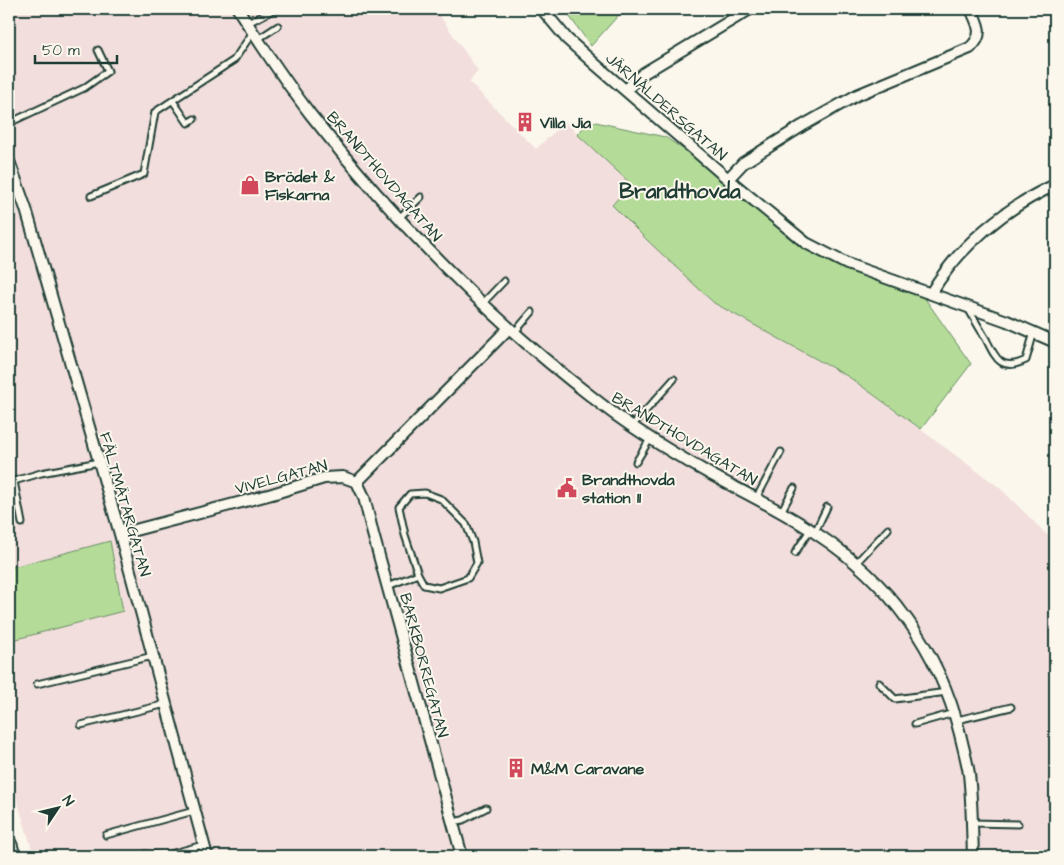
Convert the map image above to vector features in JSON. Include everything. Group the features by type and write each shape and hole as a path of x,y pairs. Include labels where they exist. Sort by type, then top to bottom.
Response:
{"main road":[{"path":"9,845 12,856"}],"street":[{"name":"BRANDTHOVDAGATAN","path":"238,9 310,113 369,185 399,218 511,331 593,399 632,426 706,472 812,531 856,563 875,580 922,640 948,692 956,717 968,772 973,856"},
{"name":"JÄRNÅLDERSGATAN","path":"542,9 570,42 728,179 806,243 847,264 931,293 1034,332 1055,342"},
{"path":"626,90 644,73 750,9"},
{"path":"728,179 743,164 857,95 970,48 977,42 980,30 971,9"},
{"name":"FÄLTMÄTARGATAN","path":"9,161 26,209 120,534 206,856"},
{"path":"931,293 949,265 989,227 1025,200 1055,185"},
{"path":"357,482 511,331"},
{"name":"VIVELGATAN","path":"120,534 272,494 324,478 343,476 357,482"},
{"name":"BARKBORREGATAN","path":"357,482 364,497 462,856"}],"lane":[{"path":"91,196 144,174 155,112 234,60 253,31 271,11"},
{"path":"253,31 278,26"},
{"path":"9,124 84,88 108,71 98,50"},
{"path":"173,100 188,123 194,119"},
{"path":"399,218 421,197"},
{"path":"482,303 504,281"},
{"path":"967,307 991,351 997,360 1003,364 1013,364 1026,360 1034,332"},
{"path":"511,331 532,312"},
{"path":"632,426 674,379"},
{"path":"636,462 651,438"},
{"path":"756,499 781,452"},
{"path":"22,523 14,481 41,473 99,462"},
{"path":"781,513 794,488"},
{"path":"425,493 442,499 466,524 473,542 477,563 468,578 439,588 424,585 418,574 405,535 399,507 410,494 425,493"},
{"path":"795,553 827,507"},
{"path":"856,563 888,528"},
{"path":"388,586 418,574"},
{"path":"37,684 153,656"},
{"path":"879,683 895,699 948,692"},
{"path":"81,725 166,704"},
{"path":"915,724 1011,707"},
{"path":"453,823 486,808"},
{"path":"106,835 194,811"},
{"path":"971,823 1018,824"},
{"path":"138,856 145,854 164,856 182,854 203,844"}],"shaded area":[{"path":"9,9 435,9 478,71 469,82 536,149 565,122 631,184 612,205 714,303 849,377 1000,488 1055,543 1055,856 34,856 9,773"}],"green space":[{"path":"564,9 624,9 591,46"},
{"path":"591,121 665,137 723,176 812,246 919,290 971,364 921,429 849,377 714,303 612,205 631,184 577,134"},
{"path":"110,541 123,611 9,641 9,568"}],"place":[{"name":"Villa Jia","path":"525,122"},
{"name":"Brödet & Fiskarna","path":"250,185"},
{"name":"Brandthovda station 11","path":"567,488"},
{"name":"M&M Caravane","path":"516,768"}],"district":[{"name":"Brandthovda","path":"680,191"}]}
